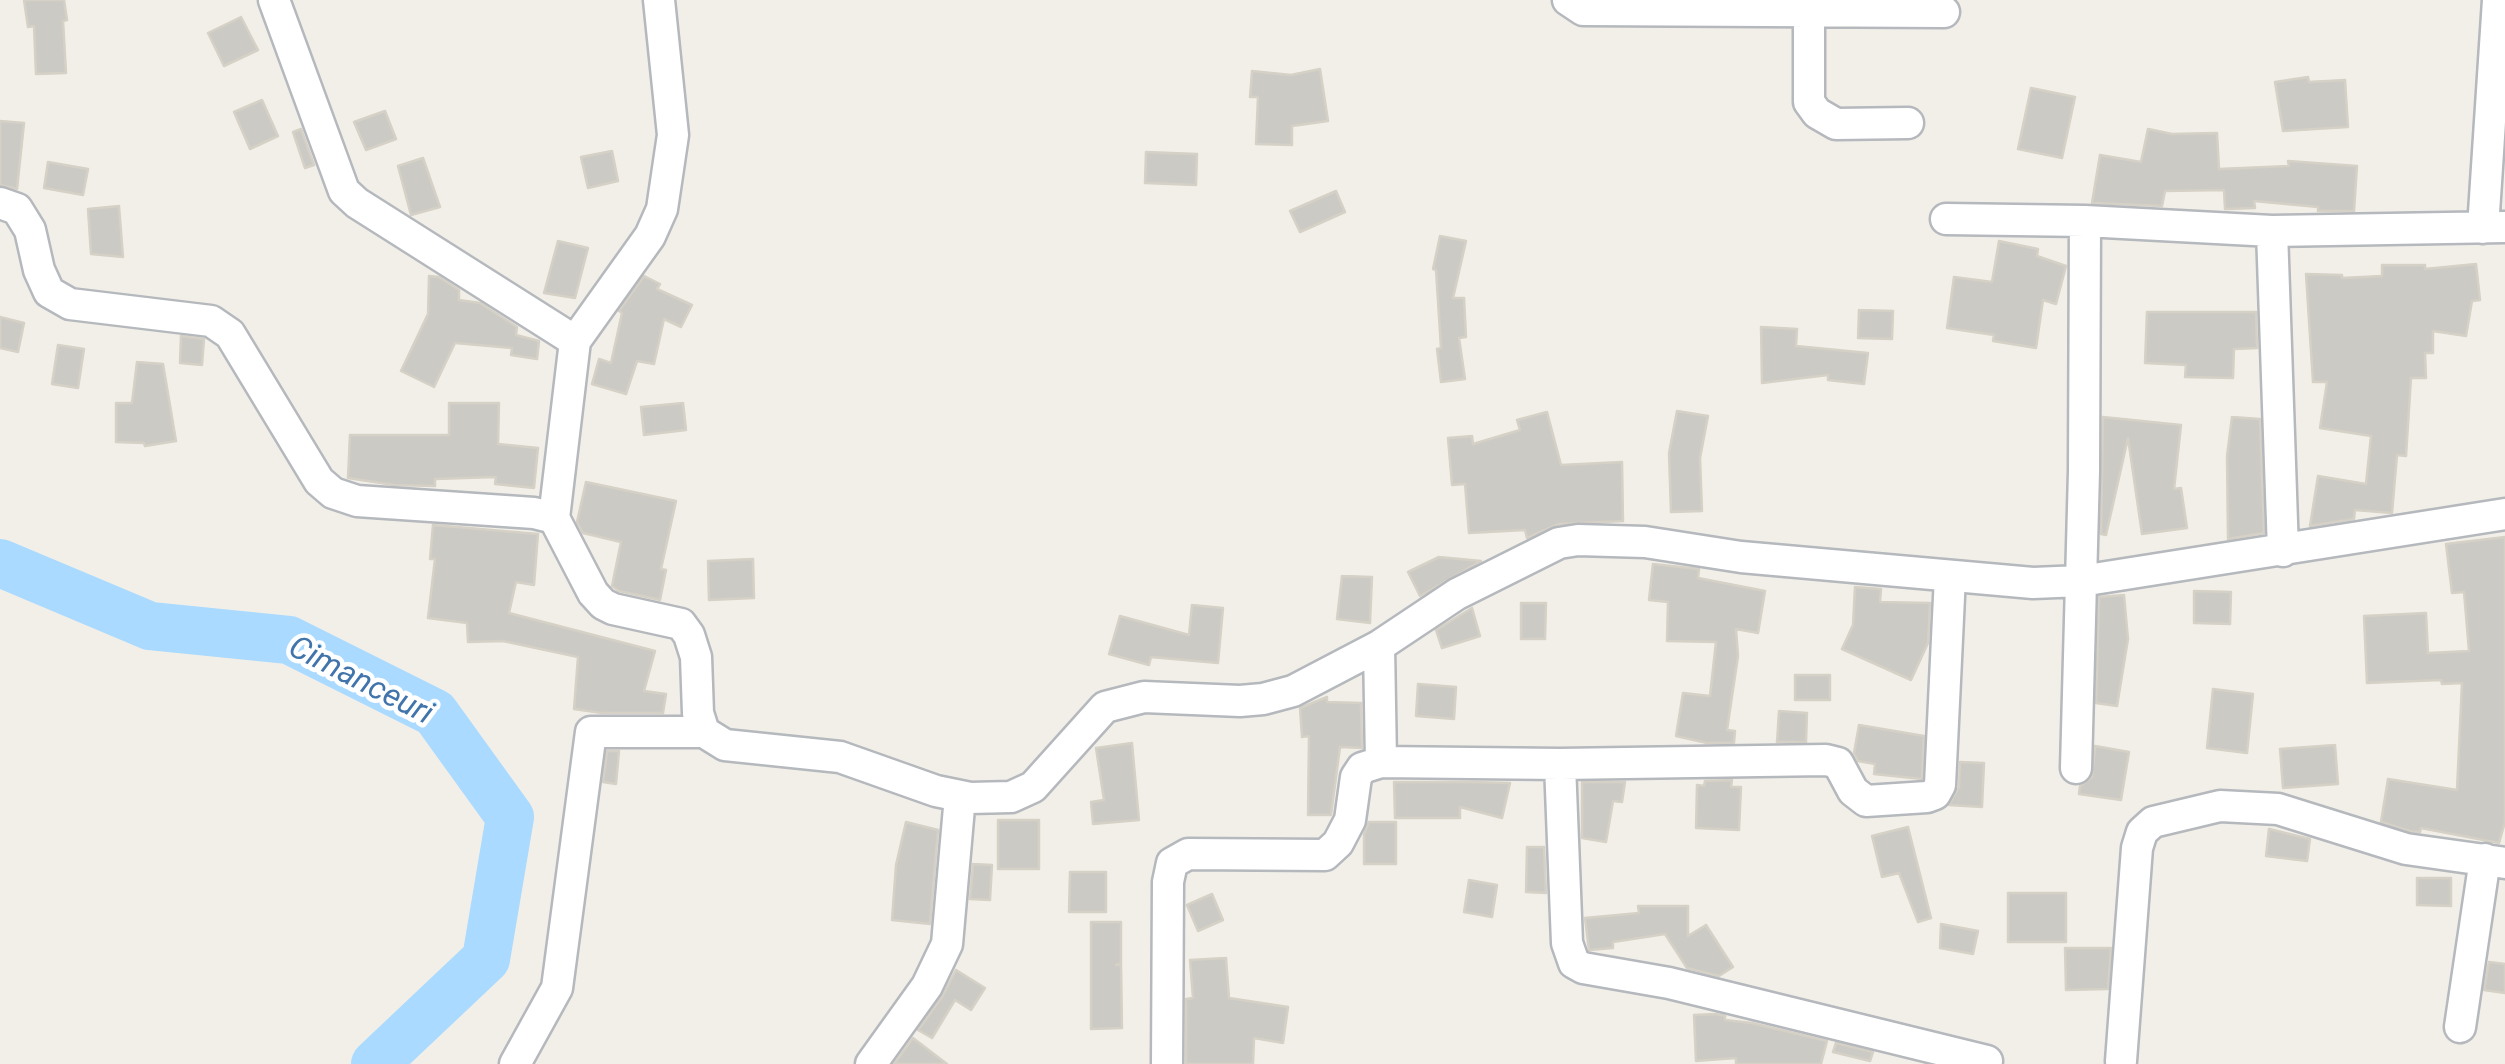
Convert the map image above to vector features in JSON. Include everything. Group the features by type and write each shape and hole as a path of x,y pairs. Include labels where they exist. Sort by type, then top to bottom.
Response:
{"street":[{"path":"274,0 344,191 575,341"},
{"path":"658,0 674,135 662,209 650,236 575,341 554,518 593,593 603,604 681,624 689,634 696,657 698,713 704,732"},
{"path":"1568,0 1583,10 1808,6 1944,12"},
{"path":"1946,219 2272,230 2494,228 2498,0"},
{"path":"1808,6 1809,102 1818,114 1836,124 1908,122"},
{"path":"0,202 16,209 30,230 38,270 50,292 70,304 211,321 230,334 319,481 333,493 357,500 534,513 554,518"},
{"path":"2076,768 2085,221"},
{"path":"2272,230 2283,551"},
{"path":"514,1064 557,988 592,732 704,732 726,745 840,758 936,792 991,800 1011,797 1033,787 1105,707 1144,696 1263,700 1293,690 1378,646 1457,594 1559,544 1578,540 1645,542 1741,557 1996,582 2081,581 2505,514"},
{"path":"1167,1064 1168,882 1172,862 1188,854 1325,854 1338,843 1350,820 1356,777 1362,768 1380,762 1826,760 1838,762 1853,791 1866,801 1935,794 1940,785 1950,576"},
{"path":"1378,646 1380,762"},
{"path":"1560,764 1567,943 1574,963 1988,1061"},
{"path":"870,1064 926,986 947,944 960,796"},
{"path":"2120,1061 2137,848 2142,832 2153,822 2220,806 2278,810 2406,849 2495,861 2460,1027"}],"building":[{"path":"24,0 64,0 66,73 36,74 34,26 28,27"},
{"path":"241,17 258,50 224,66 208,33"},
{"path":"1320,69 1328,121 1292,126 1292,145 1256,144 1258,97 1250,97 1252,71 1291,75"},
{"path":"2308,77 2309,82 2345,80 2348,127 2283,131 2275,82"},
{"path":"2031,88 2075,97 2062,158 2018,149"},
{"path":"262,100 278,136 250,149 234,112"},
{"path":"385,111 396,139 366,150 354,122"},
{"path":"0,121 24,123 17,189 0,185"},
{"path":"301,129 314,165 305,168 293,132"},
{"path":"2148,129 2172,134 2217,133 2219,169 2289,166 2288,161 2357,166 2354,211 2318,211 2318,207 2254,201 2255,208 2225,209 2224,190 2165,191 2162,206 2092,203 2100,155 2141,162"},
{"path":"612,151 618,181 588,188 581,157"},
{"path":"1146,152 1197,154 1196,185 1145,183"},
{"path":"423,158 440,207 411,215 398,166"},
{"path":"48,162 88,169 83,195 44,188"},
{"path":"1336,191 1345,212 1300,232 1290,211"},
{"path":"119,206 123,257 91,254 88,209"},
{"path":"1440,236 1466,241 1453,298 1464,298 1466,337 1459,338 1465,379 1441,382 1433,269"},
{"path":"558,241 588,248 575,298 544,293"},
{"path":"1999,241 2038,249 2037,256 2066,266 2056,304 2043,300 2036,348 1993,341 1994,335 1947,328 1954,277 1992,282"},
{"path":"2476,264 2480,300 2472,301 2466,336 2433,331 2433,353 2425,353 2426,378 2411,378 2406,456 2397,455 2392,513 2355,510 2354,519 2310,526 2318,476 2366,484 2371,436 2320,428 2327,382 2313,382 2306,274 2342,278 2382,276 2382,265 2425,265 2425,269"},
{"path":"429,276 439,277 459,290 459,300 480,303 517,327 516,335 539,341 537,359 511,355 512,348 455,343 434,387 401,371 428,314"},
{"path":"644,276 660,284 657,289 692,305 681,327 664,319 654,364 637,361 626,394 592,384 599,359 611,363 622,313 619,311"},
{"path":"1859,310 1893,311 1892,339 1858,338"},
{"path":"2147,312 2256,312 2257,348 2234,349 2233,378 2185,377 2186,365 2145,363"},
{"path":"0,317 24,323 18,352 0,348"},
{"path":"1761,327 1797,329 1796,346 1868,353 1864,384 1828,380 1828,375 1762,383"},
{"path":"181,336 204,339 202,365 180,363"},
{"path":"58,345 84,349 78,388 52,384"},
{"path":"137,362 163,364 176,441 145,446 116,442 116,403 132,403"},
{"path":"449,403 499,403 498,444 538,448 534,488 495,484 496,477 435,479 435,486 348,478 350,435 449,435"},
{"path":"683,403 686,430 644,435 641,407"},
{"path":"1677,411 1708,416 1700,458 1702,511 1671,512 1669,453"},
{"path":"1547,412 1561,465 1622,462 1623,521 1559,524 1527,538 1525,530 1469,533 1465,484 1452,485 1448,438 1472,436 1473,444 1520,430 1517,420"},
{"path":"2103,417 2181,425 2174,489 2181,488 2187,528 2142,534 2128,438 2106,535 2101,534"},
{"path":"2232,417 2260,419 2264,533 2228,539 2227,456"},
{"path":"586,482 676,501 661,569 666,570 660,600 612,586 621,542 583,533 577,522"},
{"path":"433,525 538,534 534,585 516,582 509,613 655,651 644,691 666,694 663,713 574,709 578,657 503,641 468,642 467,623 428,618 435,559 430,559"},
{"path":"2505,537 2505,822 2499,843 2421,828 2420,832 2410,831 2381,822 2388,779 2457,790 2462,683 2367,683 2364,616 2426,613 2428,653 2469,651 2464,592 2452,593 2446,544"},
{"path":"1439,557 1481,561 1420,596 1408,572"},
{"path":"753,559 754,598 709,600 708,561"},
{"path":"1653,564 1699,569 1698,578 1765,591 1758,633 1736,629 1738,656 1727,730 1735,731 1734,743 1707,743 1676,736 1683,693 1710,696 1716,642 1667,641 1668,602 1649,600"},
{"path":"1342,576 1372,577 1370,623 1337,619"},
{"path":"1855,587 1881,589 1880,602 1930,603 1928,643 1911,680 1842,649 1853,625"},
{"path":"2194,591 2231,592 2230,624 2194,623"},
{"path":"2124,595 2128,639 2117,706 2096,703 2099,597"},
{"path":"1521,603 1546,603 1545,639 1521,639"},
{"path":"1192,605 1223,608 1218,663 1151,657 1149,665 1109,654 1120,616 1189,635"},
{"path":"1472,608 1480,636 1442,648 1436,630"},
{"path":"1795,675 1830,675 1830,700 1795,700"},
{"path":"1418,684 1456,687 1454,719 1416,716"},
{"path":"2213,689 2253,694 2247,753 2207,748"},
{"path":"1327,697 1327,702 1361,703 1362,748 1340,747 1331,815 1308,815 1309,736 1302,737 1300,708"},
{"path":"1779,711 1807,713 1806,742 1777,742"},
{"path":"1859,725 1924,736 1922,779 1874,774 1875,764 1858,761 1854,753"},
{"path":"1132,743 1139,820 1093,824 1091,802 1104,800 1096,748"},
{"path":"2335,745 2338,784 2283,788 2280,749"},
{"path":"2095,746 2129,752 2121,800 2079,794 2080,786 2092,777"},
{"path":"607,751 619,751 616,784 603,782"},
{"path":"1960,762 1984,763 1982,807 1949,805 1959,787"},
{"path":"1732,780 1731,787 1741,787 1739,830 1696,828 1697,785"},
{"path":"1394,782 1510,783 1502,818 1460,807 1460,818 1395,818"},
{"path":"1582,782 1625,782 1622,802 1613,801 1606,842 1582,838"},
{"path":"998,820 1039,820 1039,869 998,869"},
{"path":"906,822 938,830 930,924 892,920 896,865"},
{"path":"1369,822 1396,822 1396,864 1364,864 1364,834"},
{"path":"1908,827 1931,918 1918,922 1899,873 1882,877 1872,836"},
{"path":"2269,829 2310,839 2307,861 2266,856"},
{"path":"1527,847 1544,847 1546,893 1526,892"},
{"path":"973,864 992,865 990,900 970,899"},
{"path":"1070,872 1106,872 1106,912 1069,912"},
{"path":"2417,878 2451,878 2451,906 2417,905"},
{"path":"1469,880 1497,885 1492,917 1464,912"},
{"path":"2008,893 2066,893 2066,942 2008,942"},
{"path":"1212,894 1223,920 1198,931 1187,905"},
{"path":"1638,906 1688,906 1688,936 1706,925 1733,967 1719,976 1687,968 1665,934 1589,950 1585,918 1639,913"},
{"path":"1091,922 1121,922 1121,963 1116,965 1121,964 1122,1028 1091,1029"},
{"path":"1941,924 1978,931 1973,954 1940,948"},
{"path":"2065,948 2111,948 2108,989 2066,990"},
{"path":"1226,958 1229,998 1288,1007 1283,1043 1254,1038 1253,1064 1186,1064 1186,999 1193,998 1190,960"},
{"path":"2489,962 2505,964 2505,993 2484,990"},
{"path":"956,970 985,988 971,1010 955,1000 932,1038 918,1030"},
{"path":"1694,1015 1725,1016 1725,1020 1827,1041 1821,1064 1736,1064 1736,1058 1696,1061"},
{"path":"913,1038 947,1064 894,1064"},
{"path":"1836,1043 1873,1052 1870,1061 1833,1052"}],"waterway":[{"name":"Cimanceuri","path":"0,563 150,626 289,640 435,713 510,817 486,959 375,1064"}]}
